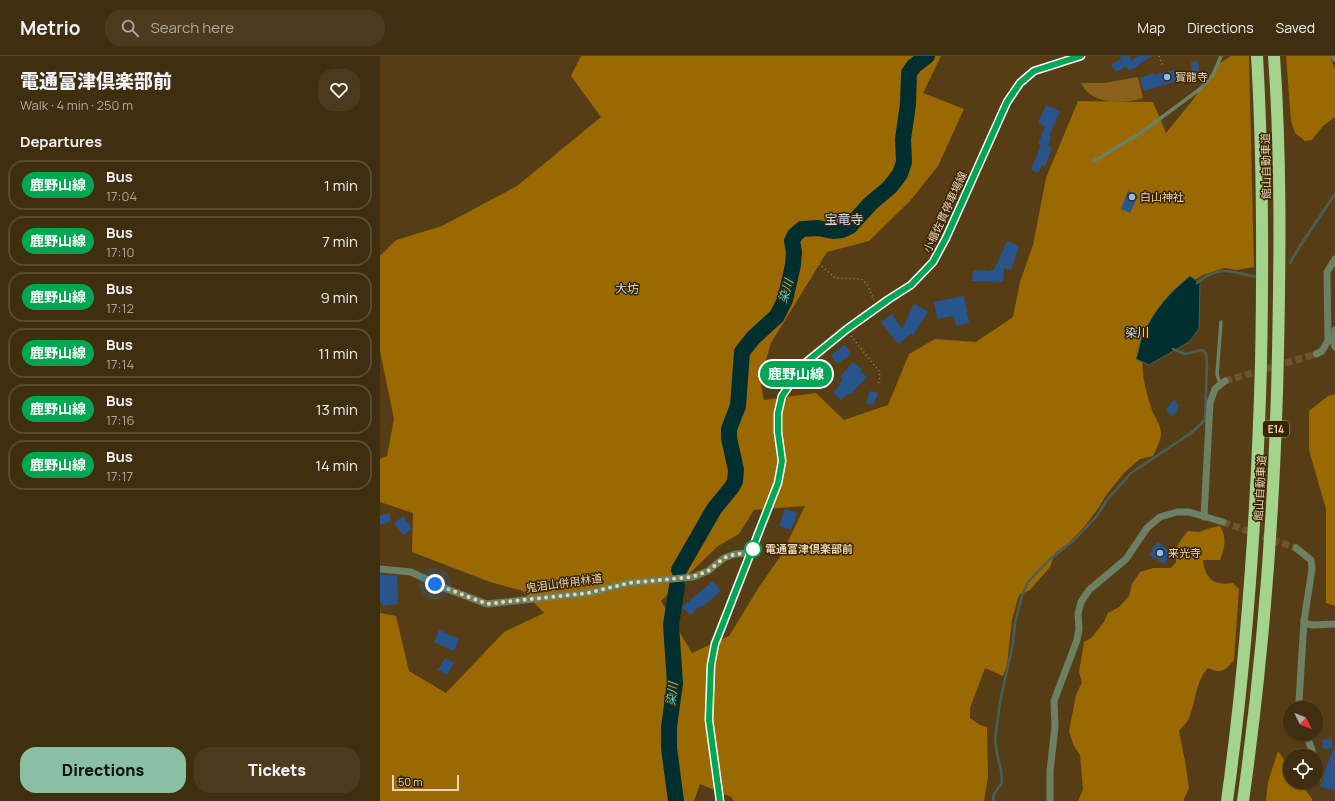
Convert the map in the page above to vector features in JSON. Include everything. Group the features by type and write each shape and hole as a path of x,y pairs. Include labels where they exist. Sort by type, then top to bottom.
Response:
{"highway":[{"name":"館山自動車道","path":"1226,801 1235,739 1250,585 1259,436 1263,270 1262,179 1257,56"},
{"name":"館山自動車道","path":"1243,801 1251,743 1267,587 1276,437 1280,260 1279,175 1274,56"}],"main road":[{"name":"小櫃佐貫停車場線","path":"720,801 709,720 711,665 715,644 778,483 782,461 778,432 778,413 782,396 804,364 847,329 911,285 933,262 946,238 1007,102 1020,83 1034,71 1081,56"}],"street":[{"path":"1316,354 1322,351 1328,342 1327,272 1335,259"},
{"path":"1327,309 1335,310"},
{"path":"1335,330 1335,347"},
{"path":"1204,517 1210,403 1215,389 1222,382"},
{"path":"1050,801 1054,701 1077,640 1079,629 1078,614 1081,602 1089,590 1126,559 1147,528 1160,517 1177,512 1189,512 1223,522"},
{"path":"1296,548 1311,560 1312,569 1304,621 1299,701"},
{"name":"鬼泪山併用林道","path":"380,569 411,572 447,589 487,604 588,593 629,583 692,577 708,571 724,558 735,554 751,553"},
{"path":"1304,621 1306,624 1313,625 1335,624"}],"lane":[{"path":"1094,161 1142,132 1200,89 1213,75 1221,56"},
{"path":"1221,322 1217,374 1222,382"}],"path":[{"path":"1159,56 1163,66"},
{"path":"816,261 835,278 861,279 867,284 877,308"},
{"path":"847,329 858,346 878,371 880,377 878,385"}],"shaded area":[{"path":"581,56 941,56 923,93 964,109 938,166 910,201 869,241 827,252 771,343 760,380 764,400 816,393 844,420 888,405 909,354 935,339 976,342 1013,317 1020,282 1033,245 1046,178 1078,101 1153,102 1166,133 1192,101 1217,65 1231,56 1249,56 1254,267 1237,270 1224,268 1203,275 1186,285 1143,356 1143,377 1146,390 1152,410 1161,430 1160,439 1153,456 1140,459 1125,472 1107,494 1085,526 1069,543 1055,553 1050,567 1030,590 1019,595 1012,620 1007,665 1003,676 985,668 970,708 970,718 980,725 987,727 988,777 984,801 734,801 731,797 700,784 694,801 380,801 380,613 396,616 409,671 446,693 504,632 544,613 523,591 490,582 412,552 413,513 380,502 380,459 387,456 394,419 380,351 380,256 396,240 442,226 517,186 601,117 571,76","holes":["805,506 782,554 759,587 729,636 692,653 661,601 718,546 739,534 754,510"]},
{"path":"1286,56 1330,56 1335,69 1335,117 1323,126 1312,140 1305,141 1295,133 1291,121"},
{"path":"1138,77 1143,98 1117,102 1100,99 1092,95 1081,83 1104,83"},
{"path":"1335,394 1335,606 1326,603 1326,509 1309,450 1309,411 1328,396"},
{"path":"1220,526 1224,535 1224,543 1220,560 1203,560 1206,572 1212,580 1226,584 1233,583 1239,589 1234,660 1228,667 1220,671 1208,668 1198,686 1189,718 1179,731 1189,788 1183,801 1078,801 1083,790 1080,755 1073,744 1069,731 1076,695 1082,682 1079,672 1084,642 1091,638 1104,622 1108,613 1119,607 1129,596 1132,584 1140,572 1153,568 1171,568 1176,562 1178,545 1188,531 1199,532"},
{"path":"1278,751 1283,758 1283,789 1305,789 1312,801 1266,801 1268,782"}],"water":[{"path":"1190,276 1200,283 1199,329 1189,342 1149,365 1136,359 1147,326 1157,310 1169,295"}],"building":[{"path":"1120,56 1129,56 1131,61 1139,56 1153,56 1139,64 1139,66 1128,70 1127,66 1116,72 1111,65 1121,59"},
{"path":"1198,61 1199,71 1192,72 1191,62"},
{"path":"1174,70 1177,81 1144,91 1140,78 1154,73 1154,75"},
{"path":"1046,105 1060,111 1049,136 1051,137 1048,146 1052,148 1045,166 1042,165 1038,173 1031,170 1041,145 1038,144 1045,126 1038,123"},
{"path":"1128,191 1138,196 1130,213 1121,209"},
{"path":"1007,241 1019,246 1011,270 1004,268 1003,282 972,281 973,270 994,270"},
{"path":"964,296 969,323 956,326 954,316 937,319 934,302"},
{"path":"914,304 928,311 913,336 911,334 898,344 881,322 892,314 902,329"},
{"path":"845,345 851,354 837,364 831,355"},
{"path":"853,362 862,369 860,371 867,377 850,395 848,393 841,400 833,393 843,379 840,377"},
{"path":"870,391 878,393 874,405 866,403"},
{"path":"1174,400 1179,406 1176,409 1178,411 1172,416 1166,410"},
{"path":"785,509 797,513 791,530 779,526"},
{"path":"389,513 391,521 380,525 380,516"},
{"path":"403,516 412,529 403,535 394,523"},
{"name":"来光寺","path":"1157,542 1172,552 1164,564 1149,555"},
{"path":"380,574 397,576 398,604 382,606 383,603 380,603"},
{"path":"713,581 721,591 690,615 682,607"},
{"path":"439,630 459,639 454,651 434,642"},
{"path":"445,658 454,663 447,675 438,670"},
{"path":"1331,739 1332,748 1323,749 1323,740"},
{"path":"1335,746 1335,791 1323,787 1323,777"}],"waterway":[{"name":"染川","path":"679,570 714,509 735,481 736,470 729,438 729,429 738,406 742,352 753,338 777,316 785,300 793,265 794,252 792,241 795,235 802,229 818,228 833,231 842,230 850,226 870,204 890,187 900,174 904,162 903,139 908,104 909,73 914,66 927,56"},
{"path":"1290,263 1335,194"},
{"path":"1197,283 1212,273 1219,271 1257,277"},
{"path":"993,801 994,794 1002,783 995,740 1000,702 1013,643 1015,623 1022,596 1028,582 1048,561 1074,540 1096,517 1107,500 1131,473 1191,433 1205,420 1206,354 1203,350 1185,354 1173,349"},
{"name":"染川","path":"676,801 669,748 669,727 675,683 671,625 677,586"}],"tunnel":[{"path":"1225,381 1316,354"},
{"path":"1223,522 1296,548"}],"bus line":[{"name":"鹿野山線","path":"720,801 709,720 711,665 715,644 778,483 782,461 778,432 778,413 782,396 804,364 847,329 911,285 933,262 946,238 1007,102 1020,83 1034,71 1081,56"}],"place":[{"name":"寳龍寺","path":"1167,77"},
{"name":"白山神社","path":"1132,197"},
{"name":"電通富津倶楽部前","path":"753,549"},
{"name":"来光寺","path":"1160,553"}],"district":[{"name":"宝竜寺","path":"844,219"},
{"name":"大坊","path":"627,289"},
{"name":"染川","path":"1137,333"}],"route":[{"path":"435,584 487,604 534,599 588,593 629,583 692,577 708,571 724,558 735,554 751,553 753,549"}]}
